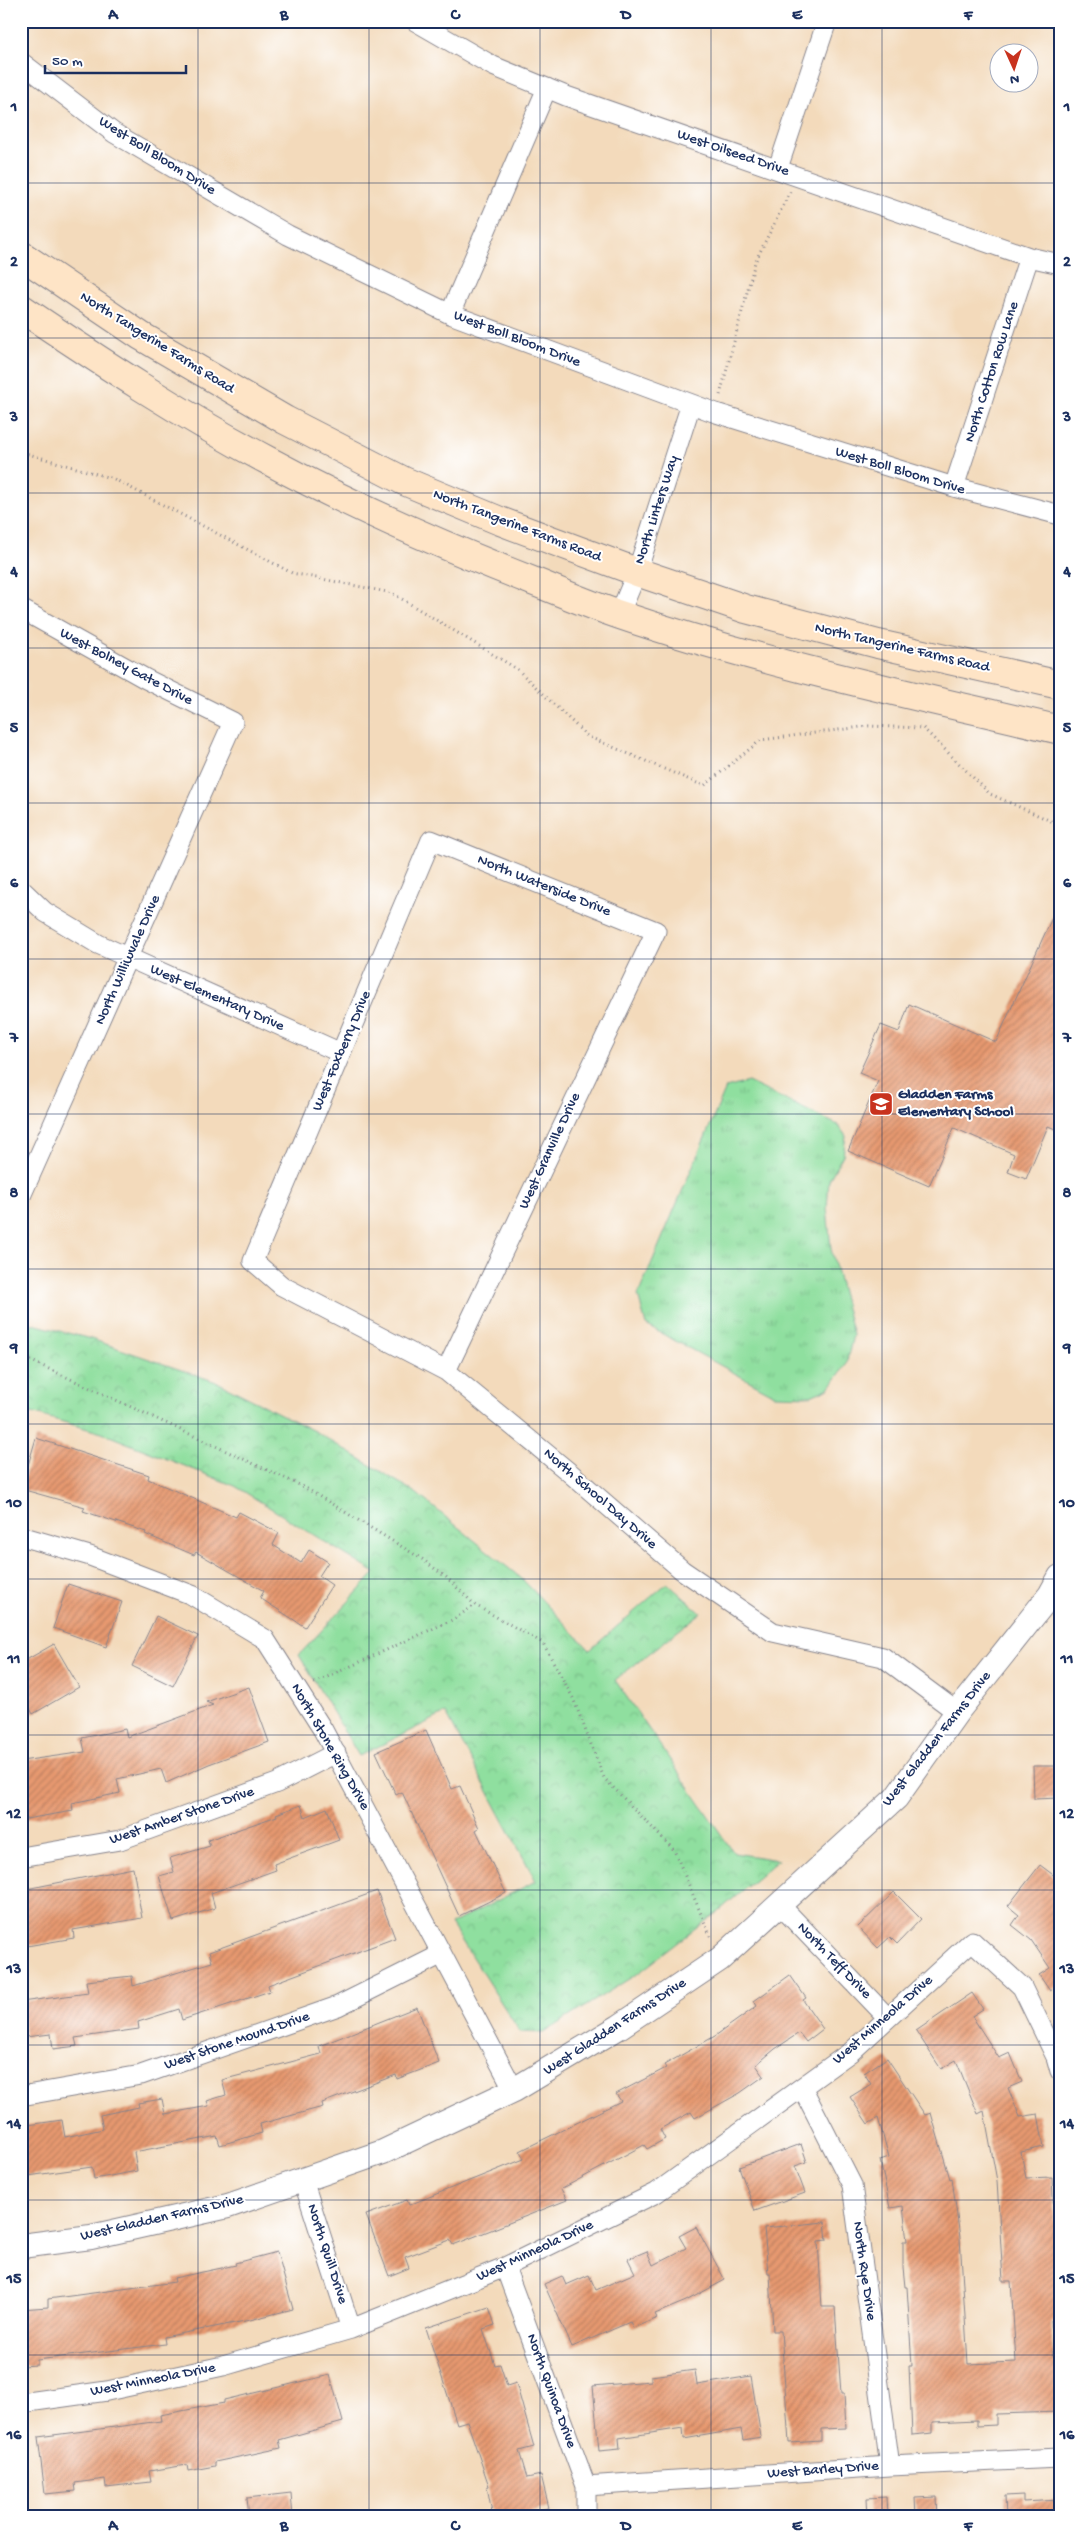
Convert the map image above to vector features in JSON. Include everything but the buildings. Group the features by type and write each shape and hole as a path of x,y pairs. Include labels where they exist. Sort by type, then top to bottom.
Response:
{"main road":[{"name":"North Tangerine Farms Road","path":"21,255 141,336 284,420 404,481 500,521 637,572 746,609 878,644 1060,685"},
{"path":"21,308 117,373 266,460 385,519 488,564 619,615 740,652 1060,730"}],"street":[{"name":"West Oilseed Drive","path":"414,21 493,66 547,88 1029,257 1060,264"},
{"path":"778,168 827,21"},
{"name":"West Boll Bloom Drive","path":"21,62 114,133 238,206 288,235 450,314 716,413 954,487 1060,514"},
{"path":"450,314 547,88"},
{"name":"North Cotton Row Lane","path":"954,487 1029,257"},
{"name":"North Linters Way","path":"619,615 637,572 691,404"},
{"name":"West Bolney Gate Drive","path":"21,609 105,657 233,722"},
{"name":"North Williwvale Drive","path":"21,1196 233,722"},
{"name":"North Waterside Drive","path":"431,840 656,931"},
{"name":"West Foxberry Drive","path":"253,1261 431,840"},
{"name":"West Elementary Drive","path":"21,889 45,912 98,944 341,1054"},
{"name":"West Granville Drive","path":"446,1371 656,931"},
{"name":"North School Day Drive","path":"253,1261 282,1286 446,1371 570,1472 682,1570 774,1632 883,1657 957,1712"},
{"name":"North Stone Ring Drive","path":"22,1539 90,1556 192,1595 265,1639 299,1690 336,1753 514,2090"},
{"name":"West Gladden Farms Drive","path":"21,2246 91,2237 228,2206 383,2152 514,2090 619,2027 720,1958 896,1798 957,1712 1050,1595 1060,1577"},
{"name":"West Amber Stone Drive","path":"21,1857 120,1840 277,1783 336,1753"},
{"name":"North Teff Drive","path":"779,1904 888,2018"},
{"name":"West Minneola Drive","path":"21,2403 107,2391 223,2366 351,2329 505,2267 656,2193 852,2051 972,1941 1022,1987 1056,2057 1060,2071"},
{"name":"West Stone Mound Drive","path":"21,2096 141,2075 338,2006 442,1954"},
{"name":"North Rye Drive","path":"802,2087 852,2185 890,2466"},
{"name":"North Quill Drive","path":"302,2180 351,2329"},
{"name":"North Quinoa Drive","path":"505,2267 586,2486 586,2517"},
{"name":"West Barley Drive","path":"586,2486 890,2466 1060,2458"}],"path":[{"path":"716,413 755,262 779,218 797,176"},
{"path":"21,447 25,453 114,479 292,573 392,593 517,669 587,736 704,786 761,740 869,726 923,728 990,794 1060,825"},
{"path":"21,1356 304,1487 422,1559 475,1605 543,1643 573,1698 604,1778 674,1850 720,1958"},
{"path":"299,1690 452,1620 475,1605"}],"green space":[{"path":"748,1082 838,1125 846,1136 843,1155 829,1180 827,1208 831,1249 853,1335 846,1365 829,1388 811,1396 775,1395 646,1325 638,1295 726,1088"},
{"path":"21,1321 91,1339 219,1383 316,1432 416,1493 522,1579 590,1650 667,1583 701,1613 615,1680 734,1853 778,1860 720,1910 640,1972 543,2033 520,2032 451,1924 536,1881 446,1713 359,1756 299,1655 375,1573 235,1486 102,1433 21,1410"}],"place":[{"name":"Gladden Farms Elementary School","path":"881,1104"}]}
